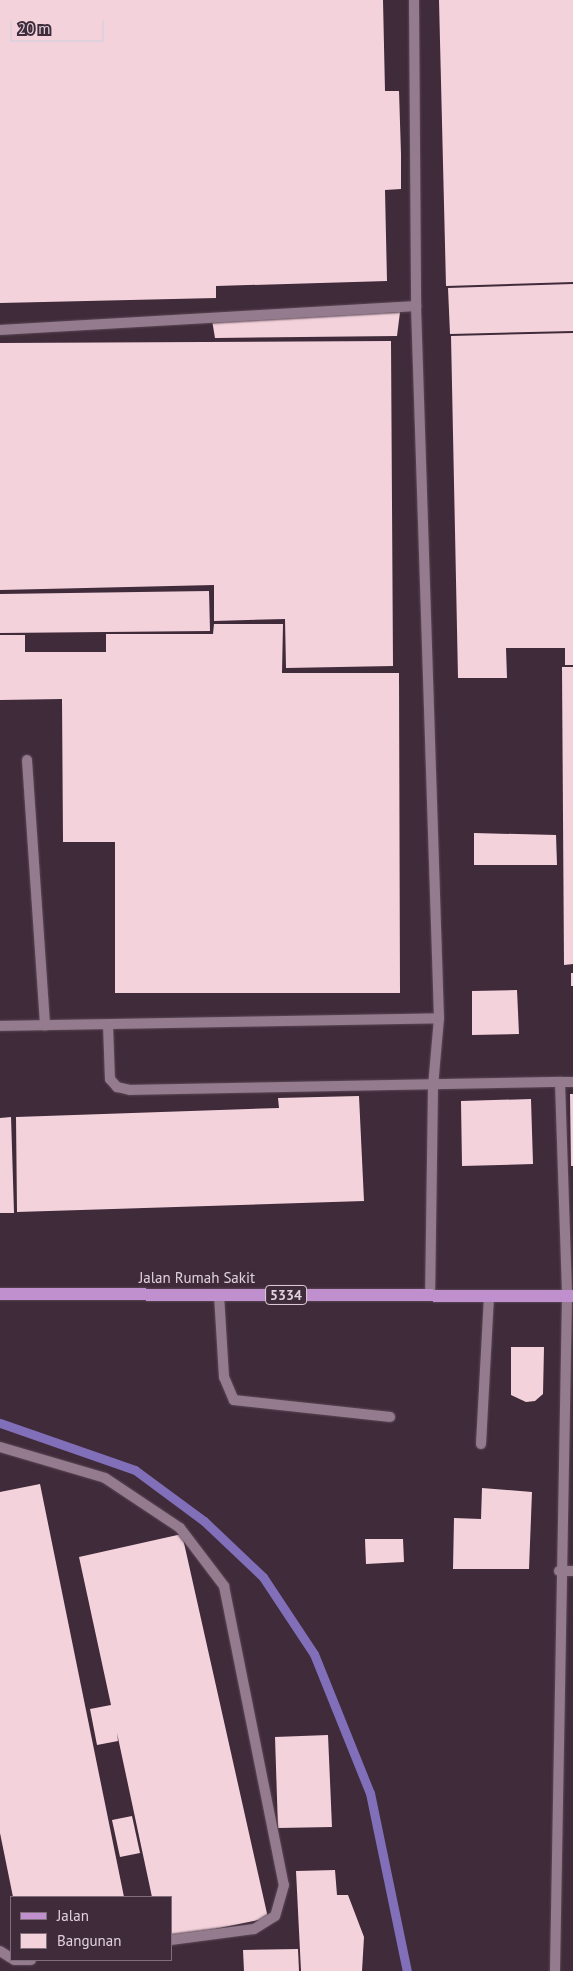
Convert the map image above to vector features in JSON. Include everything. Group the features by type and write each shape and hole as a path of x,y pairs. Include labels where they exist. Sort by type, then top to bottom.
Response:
{"main road":[{"name":"Jalan Rumah Sakit","path":"0,1294 570,1296"}],"lane":[{"path":"414,0 416,306 439,1018 433,1087 430,1296"},
{"path":"0,330 416,306"},
{"path":"27,760 45,1025"},
{"path":"0,1026 439,1018"},
{"path":"108,1025 110,1079 117,1087 130,1090 433,1087 573,1082"},
{"path":"555,1971 559,1571 570,1296 560,1082"},
{"path":"219,1295 224,1377 234,1400 390,1416"},
{"path":"481,1444 490,1296"},
{"path":"0,1447 105,1478 180,1528 224,1586 284,1885 275,1916 254,1929 172,1940"},
{"path":"559,1571 573,1571"}],"building":[{"path":"0,0 383,0 385,91 399,91 401,154 401,189 385,190 387,281 216,286 216,298 0,303"},
{"path":"439,0 573,0 573,282 446,286"},
{"path":"573,284 573,331 450,334 448,288"},
{"path":"400,312 397,336 215,338 212,320"},
{"path":"573,333 573,665 565,665 565,648 506,648 507,678 458,678 451,336"},
{"path":"391,341 393,666 286,668 285,619 214,621 214,585 0,590 0,343"},
{"path":"209,591 210,631 0,633 0,594"},
{"path":"214,624 283,624 282,673 399,673 400,993 115,993 115,842 63,842 62,699 0,700 0,635 25,635 25,652 106,652 106,634 213,634"},
{"path":"562,667 573,667 573,964 564,965"},
{"path":"474,833 556,835 557,865 474,865"},
{"path":"571,973 573,973 573,986 571,986"},
{"path":"517,990 519,1034 472,1035 472,991"},
{"path":"570,1094 573,1094 573,1166 571,1166"},
{"path":"359,1096 364,1201 17,1212 16,1117 279,1108 278,1098"},
{"path":"531,1099 533,1164 462,1166 461,1101"},
{"path":"11,1117 14,1213 0,1213 0,1118"},
{"path":"511,1347 544,1347 543,1394 535,1401 526,1402 511,1395"},
{"path":"40,1484 124,1896 13,1896 0,1833 0,1492"},
{"path":"482,1488 532,1492 529,1569 453,1569 454,1518 481,1519"},
{"path":"182,1534 268,1918 172,1938 172,1896 152,1896 117,1733 118,1741 97,1745 90,1709 111,1705 79,1557"},
{"path":"365,1539 403,1539 404,1562 366,1564"},
{"path":"328,1735 332,1827 278,1828 275,1737"},
{"path":"132,1816 140,1853 120,1857 112,1820"},
{"path":"335,1870 337,1895 348,1895 364,1937 362,1971 301,1971 296,1871"},
{"path":"298,1949 299,1971 244,1971 243,1950"}],"waterway":[{"path":"0,1423 135,1470 204,1521 263,1577 314,1654 370,1793 407,1971"}]}
